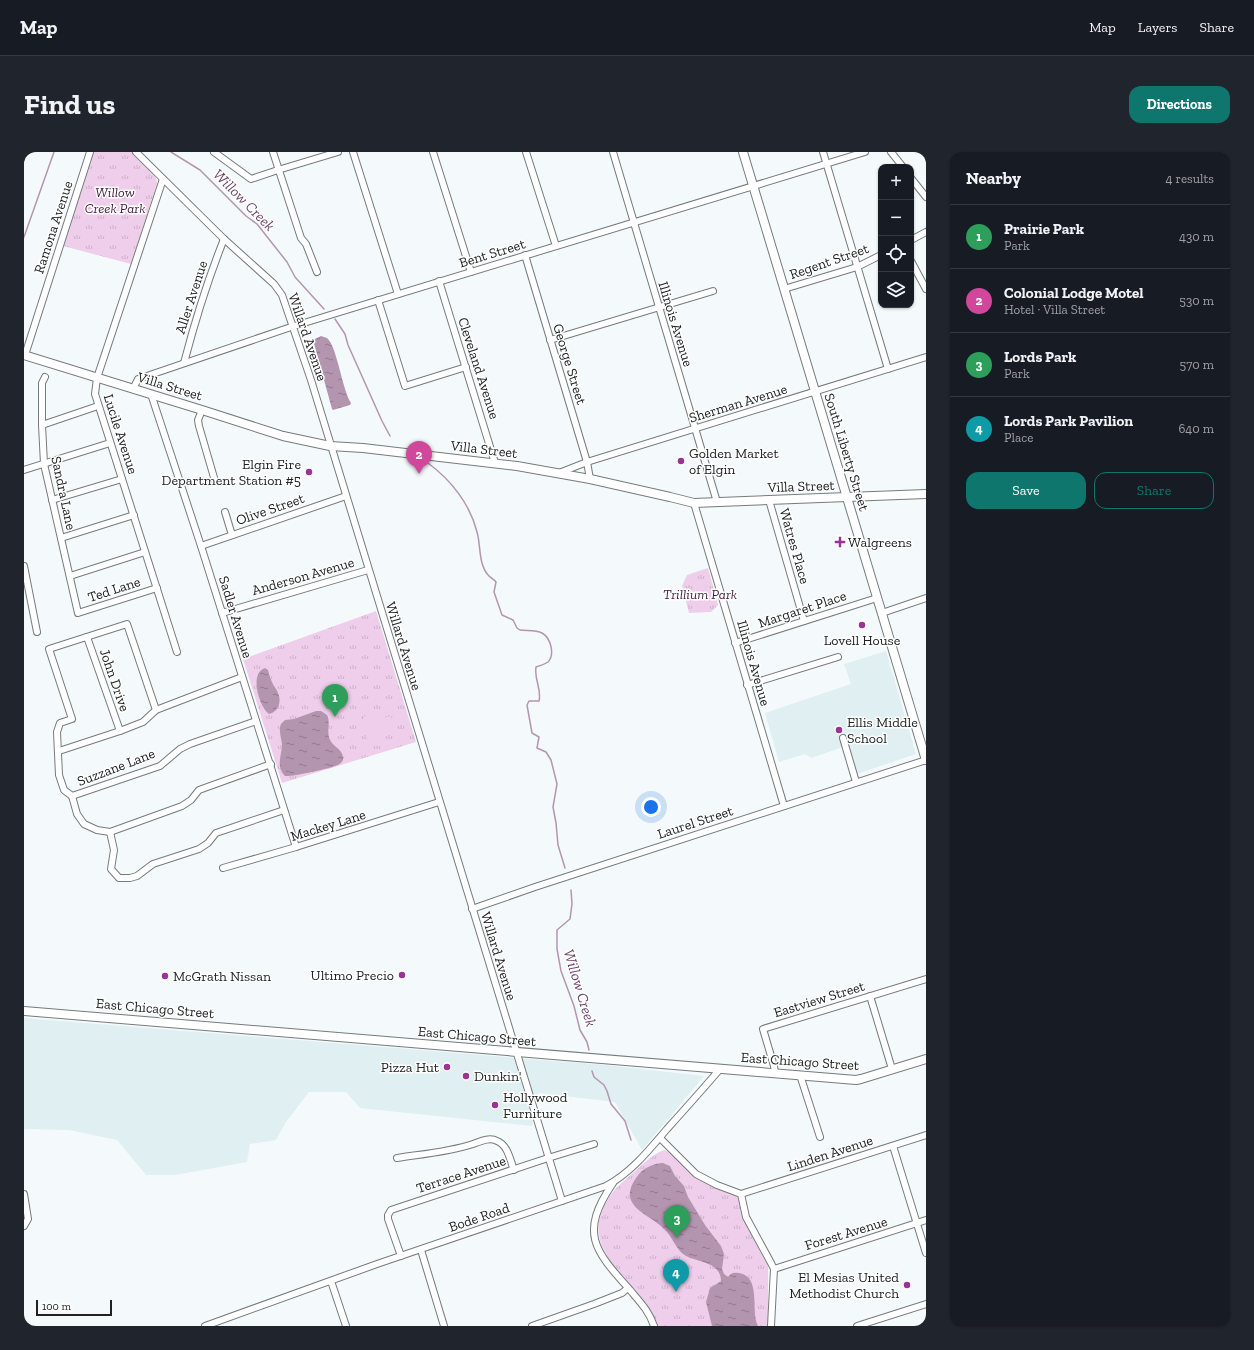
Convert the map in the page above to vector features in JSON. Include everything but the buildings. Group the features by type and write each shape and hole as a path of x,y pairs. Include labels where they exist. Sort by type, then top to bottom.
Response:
{"main road":[{"name":"South Liberty Street","path":"743,152 926,760"},
{"name":"Villa Street","path":"25,355 283,436 330,446 496,462 559,473 694,503 926,494"},
{"name":"East Chicago Street","path":"24,1011 859,1080 926,1059"}],"street":[{"name":"Ramona Avenue","path":"25,355 90,152"},
{"name":"Willard Avenue","path":"136,152 279,290 294,326 562,1201"},
{"path":"214,152 251,179 338,152"},
{"path":"273,152 301,238 306,244 317,272"},
{"path":"353,152 398,294"},
{"path":"433,152 471,272"},
{"path":"526,152 556,246"},
{"name":"Illinois Avenue","path":"613,152 717,502"},
{"path":"823,152 888,369"},
{"name":"Bent Street","path":"133,389 138,379 294,326 865,152"},
{"path":"891,152 901,164"},
{"name":"Lucile Avenue","path":"163,179 97,378 94,394 177,652"},
{"path":"914,182 926,197"},
{"path":"914,238 926,232"},
{"name":"Aller Avenue","path":"184,363 191,334 224,238"},
{"name":"George Street","path":"525,256 587,462 590,480"},
{"name":"Regent Street","path":"784,289 857,267 878,256"},
{"path":"914,267 926,289"},
{"name":"Cleveland Avenue","path":"439,281 496,462"},
{"path":"550,340 712,291"},
{"path":"378,300 405,386 466,367"},
{"name":"Sherman Avenue","path":"559,473 587,462 926,357"},
{"name":"Sandra Lane","path":"45,377 42,383 44,464 78,613"},
{"name":"Sadler Avenue","path":"150,394 201,546 296,847"},
{"path":"42,425 98,406"},
{"path":"202,410 198,420 199,426 215,481"},
{"path":"24,470 110,443"},
{"path":"52,500 122,479"},
{"name":"Olive Street","path":"201,546 346,496"},
{"name":"Watres Place","path":"770,500 804,621"},
{"name":"Illinois Avenue","path":"694,503 784,806"},
{"path":"225,512 232,535"},
{"path":"61,538 134,515"},
{"path":"70,576 145,552"},
{"path":"24,566 36,632"},
{"name":"Anderson Avenue","path":"222,613 368,570"},
{"name":"Ted Lane","path":"78,613 156,588"},
{"name":"Margaret Place","path":"735,643 877,598"},
{"path":"882,613 926,598"},
{"path":"87,636 127,624 156,710"},
{"name":"Suzzane Lane","path":"87,636 49,649 72,719 60,723 57,732 59,775 64,790 72,796 160,766 180,749 190,744 256,721"},
{"name":"John Drive","path":"87,636 120,731"},
{"path":"747,685 838,657"},
{"path":"58,751 143,722 156,710 242,677"},
{"path":"843,738 856,782"},
{"name":"Laurel Street","path":"472,908 926,760"},
{"path":"72,796 77,814 84,824 97,830 110,832 182,806 191,800 199,790 271,764"},
{"name":"Mackey Lane","path":"223,868 296,847 439,802"},
{"path":"110,832 114,850 111,869 119,878 130,878 137,876 153,864 199,849 208,843 216,833 284,810"},
{"name":"Eastview Street","path":"775,1073 763,1029 926,979"},
{"path":"870,996 892,1070"},
{"name":"Bode Road","path":"205,1326 401,1256 602,1188 614,1182 630,1169 660,1138 720,1069"},
{"path":"800,1075 820,1137"},
{"name":"Linden Avenue","path":"741,1194 926,1135"},
{"path":"660,1138 696,1174 741,1194 746,1217 774,1269 771,1326"},
{"path":"397,1158 451,1150 483,1140 492,1139 498,1141 505,1147 514,1170"},
{"name":"Terrace Avenue","path":"401,1256 388,1220 388,1215 393,1210 594,1144"},
{"path":"893,1146 926,1253"},
{"path":"614,1182 597,1211 594,1224 594,1240 603,1258 644,1307 654,1326"},
{"path":"24,1194 28,1219 24,1226"},
{"name":"Forest Avenue","path":"774,1269 926,1220"},
{"path":"421,1250 444,1326"},
{"path":"331,1281 346,1326"},
{"path":"532,1326 622,1293 628,1288"},
{"path":"857,1326 926,1304"}],"shaded area":[{"name":"Ellis Middle School","path":"886,651 916,754 851,776 843,747 811,758 805,754 779,762 765,713 851,684 844,664"},
{"path":"24,1018 605,1065 704,1076 642,1150 615,1102 539,1093 532,1126 360,1108 346,1092 309,1092 286,1122 276,1140 250,1144 247,1162 175,1175 146,1175 117,1140 69,1130 24,1129"}],"green space":[{"name":"Willow Creek Park","path":"93,152 132,152 144,162 156,178 157,183 131,264 63,246"},
{"name":"Trillium Park","path":"708,568 718,605 711,612 689,613 682,586 687,575"},
{"path":"376,611 416,742 282,783 243,659"},
{"path":"369,714 376,717 378,716 380,719 391,716 396,732 383,735 381,742 377,746 372,746 368,742 367,737 369,731 363,723 364,717"},
{"path":"664,1150 672,1155 696,1178 738,1197 742,1217 768,1266 768,1326 658,1326 642,1297 608,1258 601,1243 598,1228 602,1211 614,1190 648,1159"}],"water":[{"path":"321,336 327,338 331,343 351,403 350,405 333,410 313,340"},
{"path":"265,668 268,670 280,700 277,709 269,714 262,705 257,690 257,676 260,671"},
{"path":"316,711 321,711 327,715 329,721 328,733 330,740 342,753 343,760 338,765 328,768 303,774 285,776 282,773 280,765 282,746 280,732 281,724 285,720 294,719"},
{"path":"663,1163 670,1166 675,1176 684,1186 688,1197 705,1225 721,1246 724,1254 722,1269 724,1274 728,1277 732,1273 739,1273 746,1276 751,1281 758,1326 712,1326 706,1302 710,1288 721,1281 717,1270 713,1266 683,1254 667,1232 660,1225 637,1209 632,1202 630,1195 632,1185 639,1174 650,1166"}],"waterway":[{"path":"24,237 54,152"},
{"name":"Willow Creek","path":"171,152 200,170 246,216 257,224 287,262 295,277 324,309"},
{"name":"Willow Creek","path":"335,319 345,334 348,345 390,436"},
{"name":"Willow Creek","path":"428,463 452,485 470,512 477,532 481,561 485,571 496,582 494,592 502,615 513,620 517,628 520,630 542,633 550,643 552,651 550,659 547,663 536,667 536,676 540,693 539,701 529,701 527,705 532,733 539,737 537,748 546,752 551,760 557,784 553,807 558,845 565,868"},
{"name":"Willow Creek","path":"571,890 572,904 570,919 557,930 557,949 561,971 574,1006 580,1030 587,1042 589,1050"},
{"name":"Willow Creek","path":"592,1071 594,1077 604,1085 611,1104 625,1121 631,1140"}],"place":[{"name":"Golden Market of Elgin","path":"681,461"},
{"name":"Elgin Fire Department Station #5","path":"309,472"},
{"name":"Colonial Lodge Motel","path":"419,474"},
{"name":"Walgreens","path":"840,542"},
{"name":"Lovell House","path":"862,625"},
{"name":"Prairie Park","path":"335,717"},
{"name":"Ellis Middle School","path":"839,730"},
{"name":"Ultimo Precio","path":"402,975"},
{"name":"McGrath Nissan","path":"165,976"},
{"name":"Pizza Hut","path":"447,1067"},
{"name":"Dunkin'","path":"466,1076"},
{"name":"Hollywood Furniture","path":"495,1105"},
{"name":"Lords Park","path":"677,1238"},
{"name":"El Mesias United Methodist Church","path":"907,1285"},
{"name":"Lords Park Pavilion","path":"676,1292"}]}
